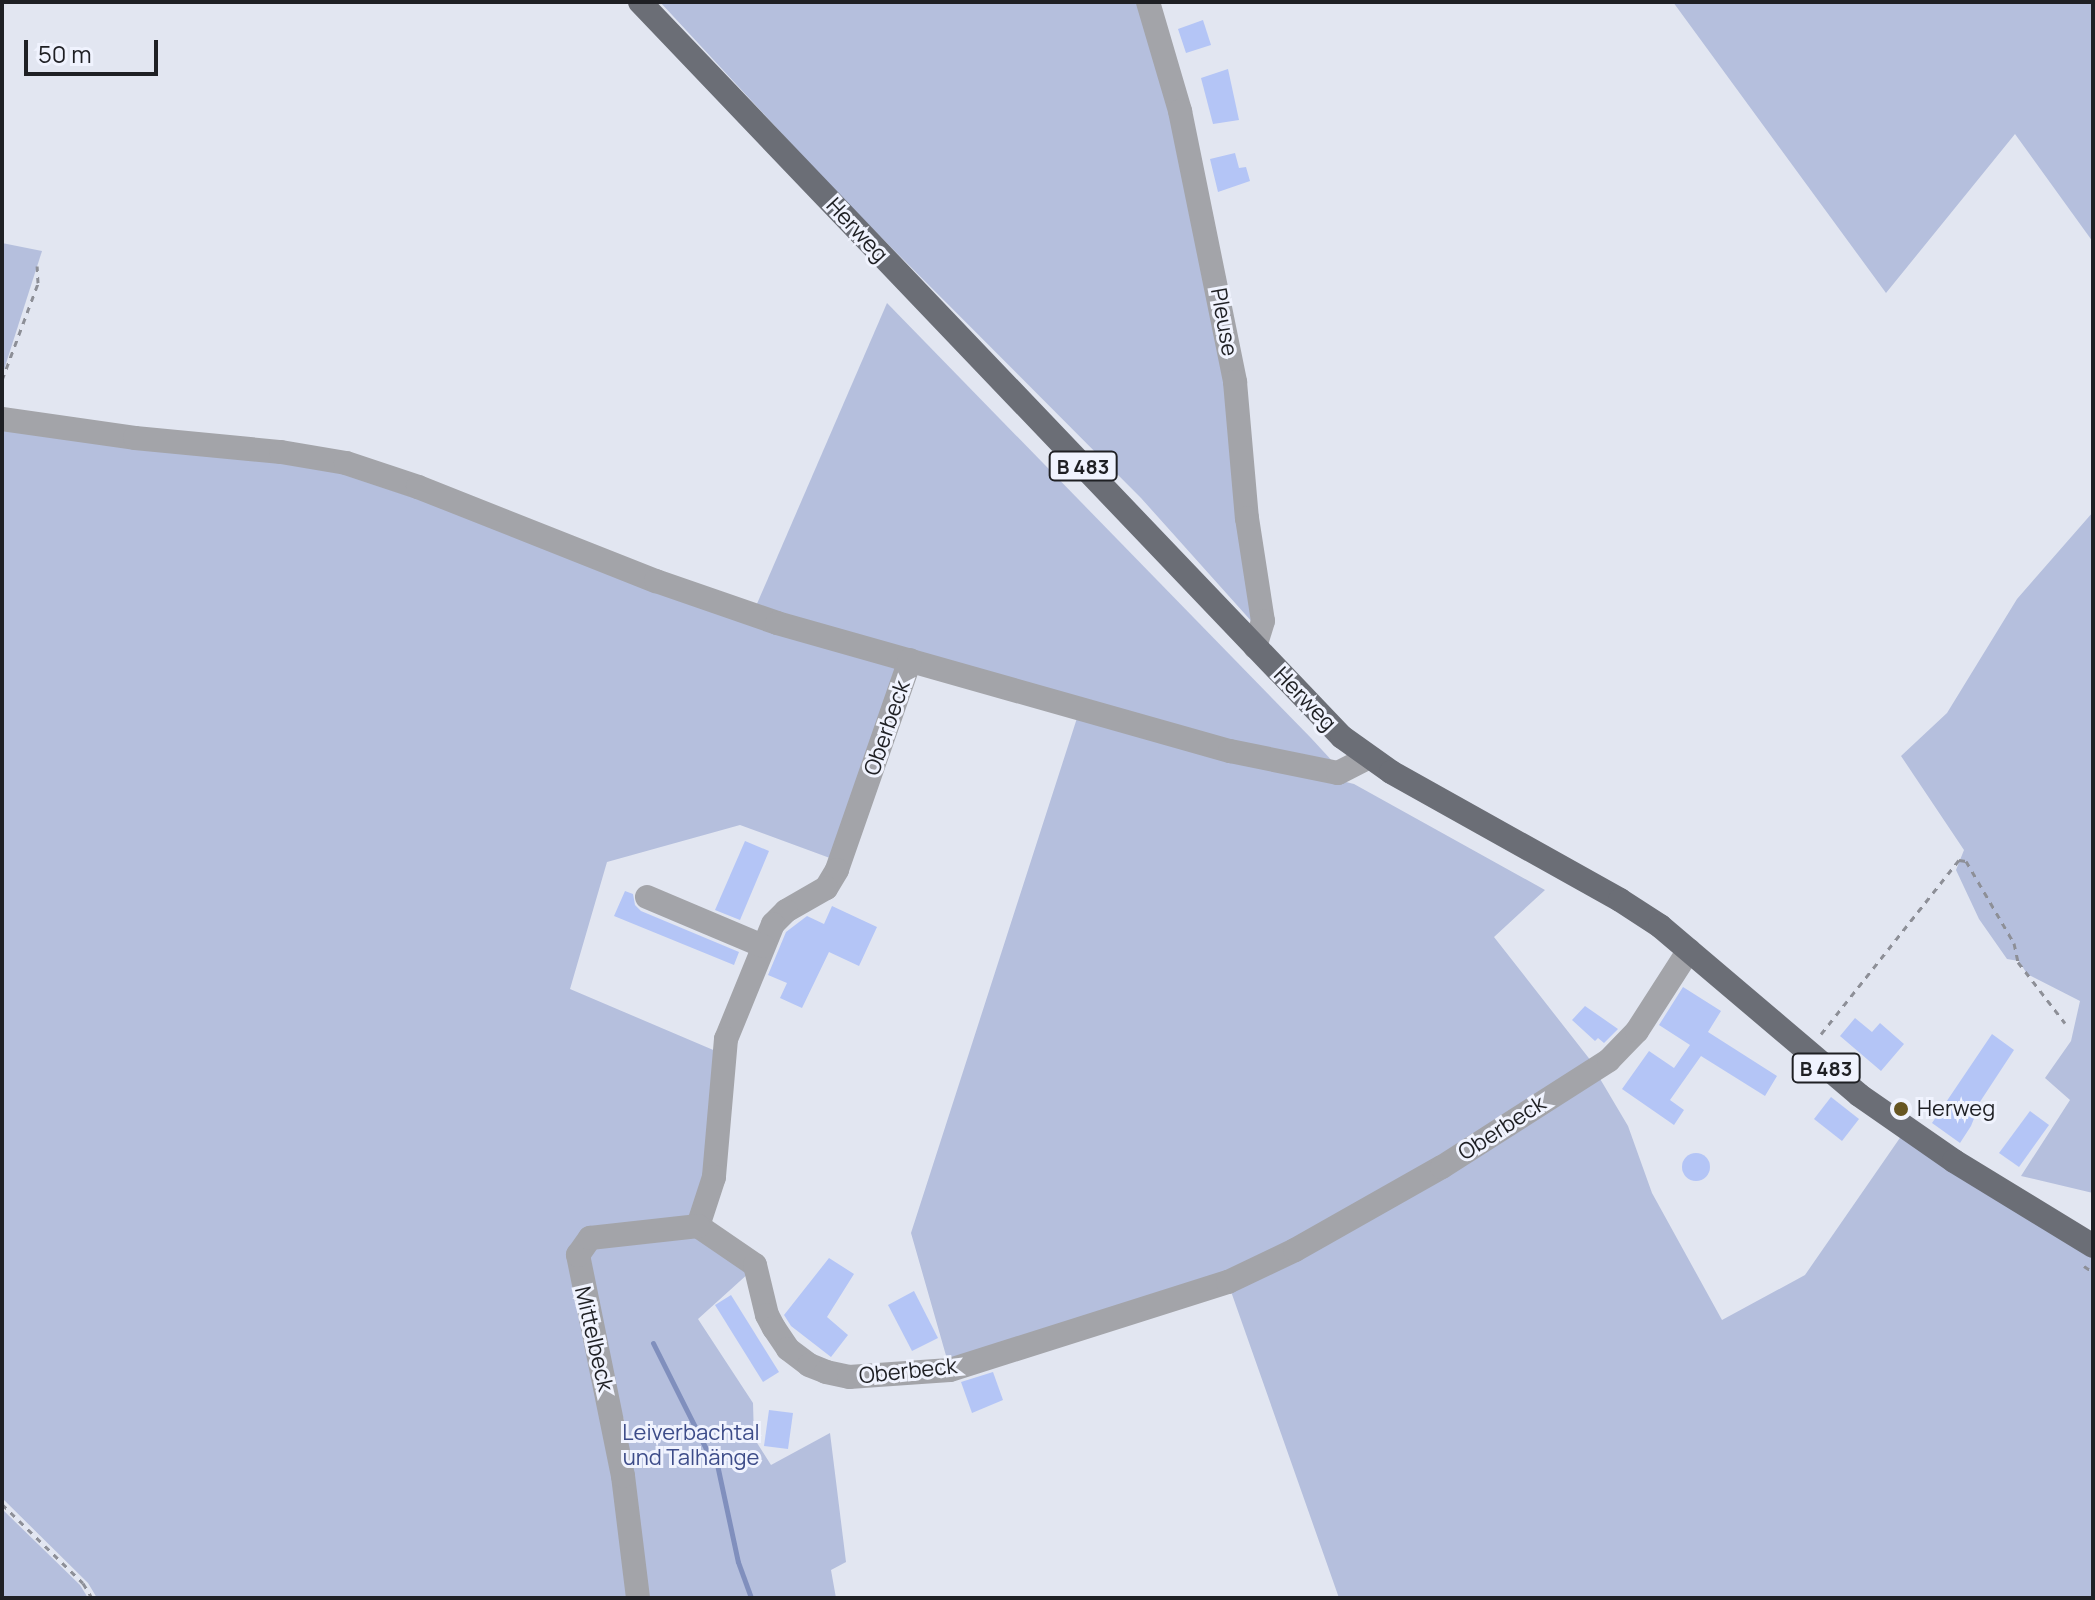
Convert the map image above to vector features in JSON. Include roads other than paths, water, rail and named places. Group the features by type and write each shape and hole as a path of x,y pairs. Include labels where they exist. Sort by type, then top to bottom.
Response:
{"main road":[{"name":"Herweg","path":"640,2 1342,737 1368,758 1620,900 1689,950 1808,1053 1915,1136 2087,1255"}],"street":[{"name":"Pleuse","path":"1148,2 1184,126 1235,382 1247,518 1263,621 1255,647"},
{"path":"2,419 114,436 281,452 346,463 418,487 724,607 1249,756 1338,773 1368,758"},
{"name":"Oberbeck","path":"910,660 837,870 826,888 786,911 773,924 726,1039 714,1177 698,1226 755,1265 767,1315 774,1328 788,1349 809,1365 849,1377 950,1370 1228,1282 1353,1220 1609,1060 1637,1031 1689,950"},
{"path":"647,897 763,946"},
{"name":"Mittelbeck","path":"638,1598 623,1476 577,1265 578,1255 590,1238 698,1226"}],"waterway":[{"path":"653,1343 706,1449 715,1455 738,1562 751,1598"}],"place":[{"name":"Herweg","path":"1901,1109"}],"park label":[{"name":"Leiverbachtal und Talhänge","path":"691,1444"}]}
